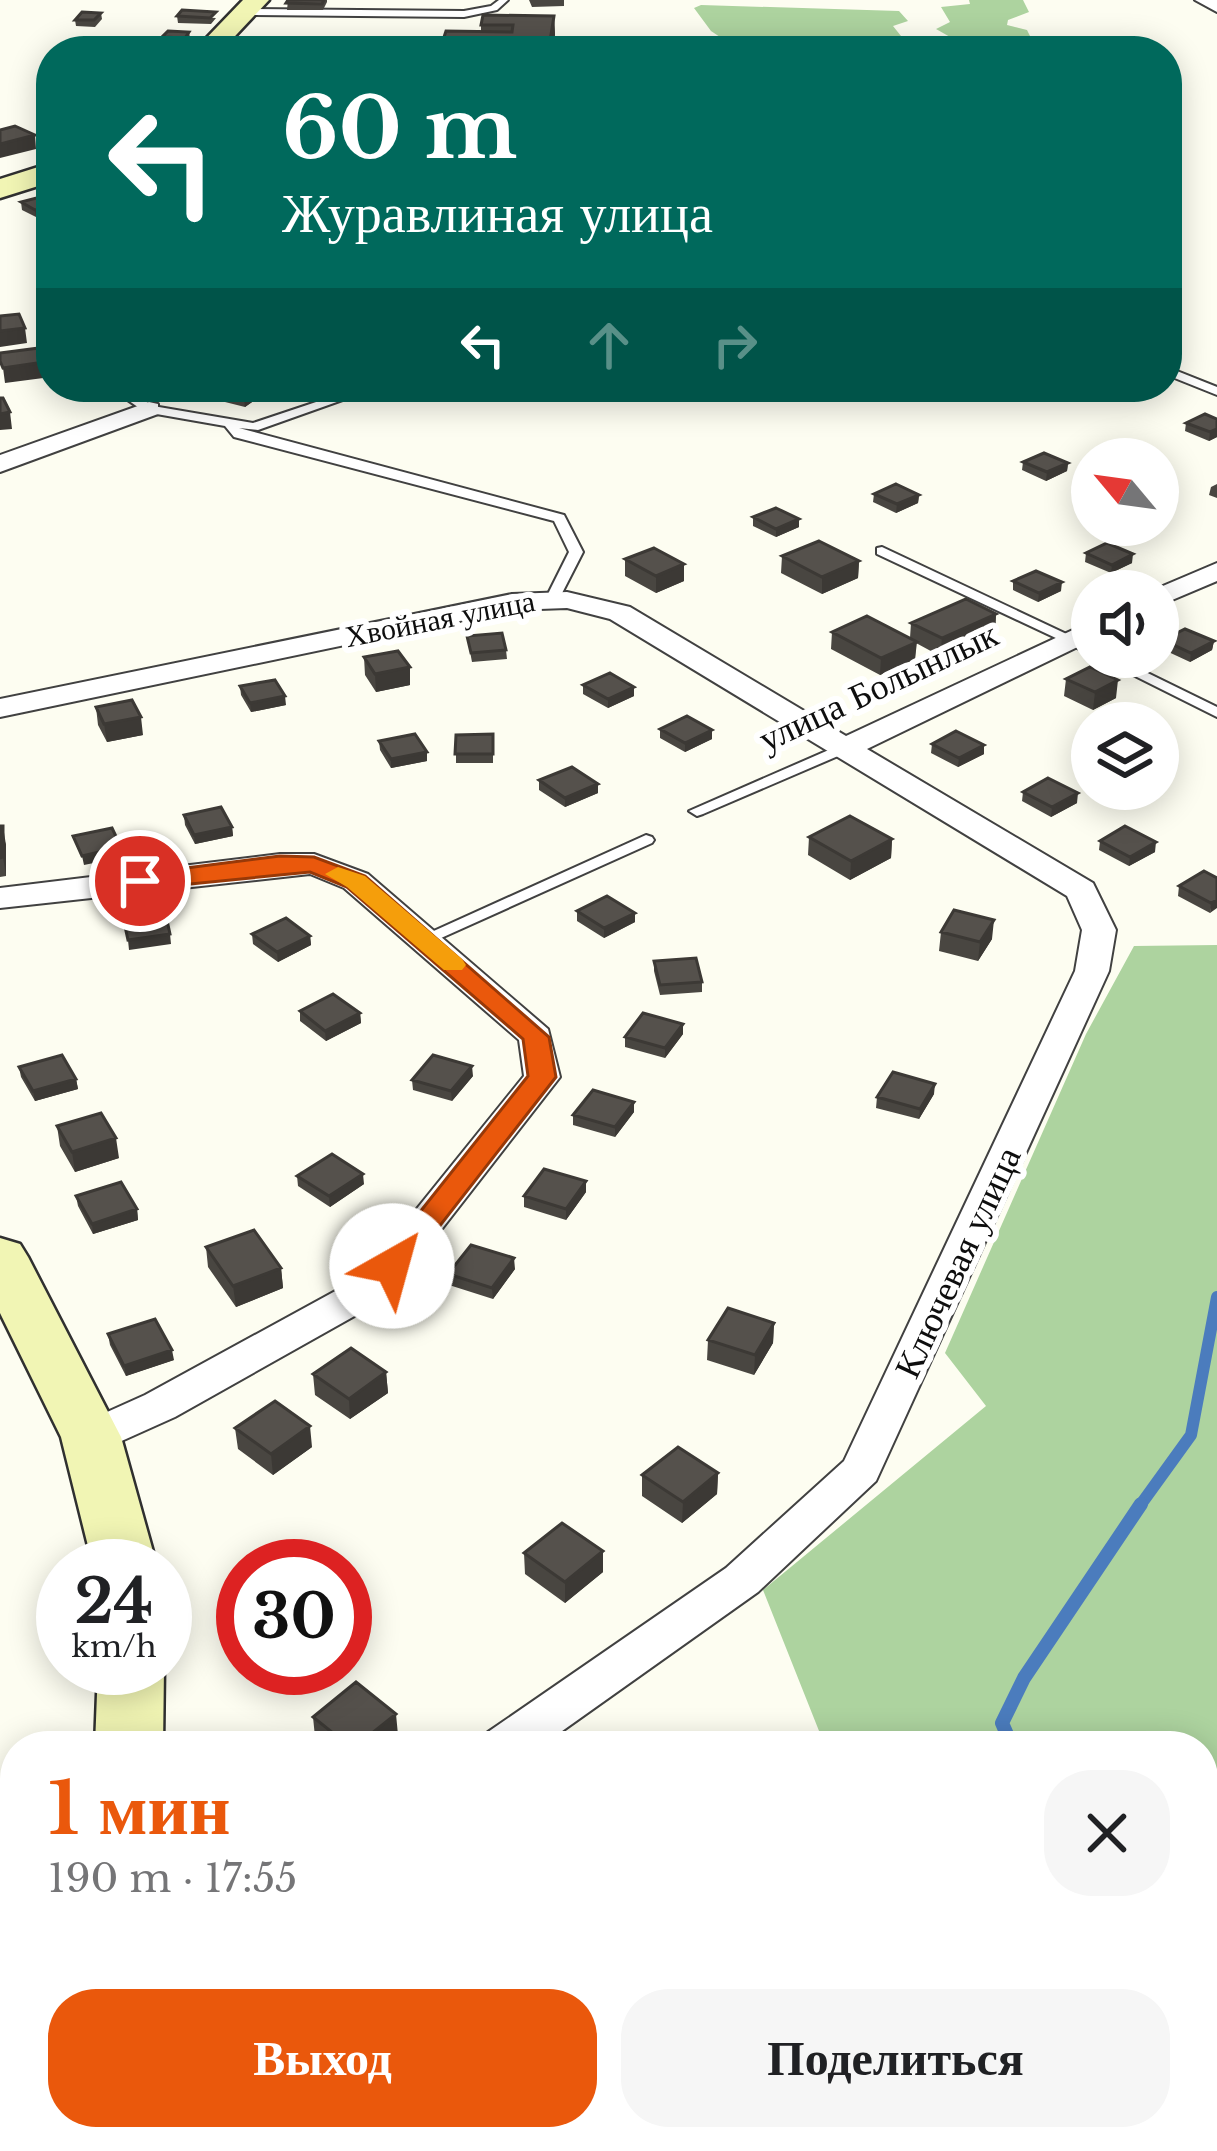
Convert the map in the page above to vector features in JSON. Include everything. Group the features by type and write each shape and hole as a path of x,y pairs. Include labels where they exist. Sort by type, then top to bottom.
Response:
{"street":[{"path":"1204,0 1217,7"},
{"path":"222,36 252,6"},
{"path":"0,189 36,177"},
{"path":"0,464 149,409"},
{"path":"1179,588 1217,571"},
{"name":"Хвойная улица","path":"0,708 554,596 620,613 848,747"},
{"name":"улица Болынлык","path":"848,747 1071,646"},
{"name":"Ключевая улица","path":"526,1731 742,1580 861,1470 1092,971 1099,930 1082,890 848,747"},
{"path":"0,898 280,864 314,864 356,881 536,1037 542,1077 392,1266 352,1298 160,1406 91,1437"},
{"path":"0,1256 91,1437 118,1539"},
{"path":"129,1731 130,1695"}],"lane":[{"path":"252,6 464,14 494,8 504,0"},
{"path":"1182,377 1217,392"},
{"path":"138,402 149,409 230,427 271,424 321,402"},
{"path":"230,427 238,434 559,518 576,552 554,596"},
{"path":"882,551 1071,634"},
{"path":"1146,678 1217,713"},
{"name":"улица Болынлык","path":"697,812 848,747"},
{"path":"424,939 646,839"}],"green space":[{"path":"969,0 1023,0 1029,12 1008,20 1007,25 1027,30 1030,36 948,36 936,29 950,22 941,7 970,4"},
{"path":"694,8 899,11 908,21 893,26 901,36 718,36"},
{"path":"1217,945 1217,1731 819,1731 763,1590 986,1406 945,1353 1086,1034 1134,946"}],"building":[{"path":"324,0 322,4 286,3"},
{"path":"182,10 216,12 210,18 177,16"},
{"path":"82,12 101,13 94,20 75,20"},
{"path":"483,15 554,16 551,36 444,36 446,31 512,32 513,25 481,25"},
{"path":"168,31 189,32 186,36 163,36"},
{"path":"15,126 35,135 0,144 0,130"},
{"path":"36,198 36,210 35,210 21,202"},
{"path":"19,314 25,328 0,331 0,316"},
{"path":"36,348 36,363 3,368 0,353"},
{"path":"3,398 10,412 0,414"},
{"path":"1205,414 1217,419 1217,429 1210,432 1186,423"},
{"path":"1044,453 1068,463 1047,472 1023,462"},
{"path":"896,484 919,495 897,504 874,494"},
{"path":"776,508 799,519 776,529 753,517"},
{"path":"819,541 859,561 822,577 782,556"},
{"path":"1114,546 1133,554 1112,565 1086,553"},
{"path":"654,548 684,564 656,576 625,559"},
{"path":"1036,571 1062,582 1039,593 1013,581"},
{"path":"966,599 996,614 942,638 911,623"},
{"path":"867,616 917,642 881,658 832,632"},
{"path":"1185,629 1214,641 1191,653 1179,647 1179,632"},
{"path":"502,633 506,650 471,653 467,636"},
{"path":"398,651 410,667 375,674 364,657"},
{"path":"610,673 634,687 608,699 583,685"},
{"path":"1071,676 1118,680 1095,692 1066,679"},
{"path":"275,680 285,696 250,703 240,686"},
{"path":"132,700 141,717 104,724 96,707"},
{"path":"687,716 712,730 685,743 660,729"},
{"path":"956,731 984,745 959,758 932,744"},
{"path":"415,734 427,752 391,759 379,741"},
{"path":"493,734 493,754 455,754 456,735"},
{"path":"572,767 598,784 565,798 539,780"},
{"path":"1048,778 1071,790 1071,797 1052,807 1023,792"},
{"path":"221,807 232,827 194,835 184,815"},
{"path":"850,816 892,839 851,861 809,837"},
{"path":"0,826 3,857 0,858"},
{"path":"1125,826 1156,842 1130,857 1100,841"},
{"path":"112,828 121,847 82,856 73,836"},
{"path":"1204,871 1217,878 1217,900 1211,903 1179,886"},
{"path":"607,896 635,913 604,928 577,911"},
{"path":"954,910 994,920 980,942 941,932"},
{"path":"165,911 170,934 128,940 123,917"},
{"path":"286,918 310,936 277,952 252,934"},
{"path":"696,958 702,982 660,985 654,961"},
{"path":"333,994 360,1013 325,1031 300,1011"},
{"path":"643,1013 683,1024 665,1048 625,1037"},
{"path":"62,1055 76,1079 33,1091 19,1067"},
{"path":"433,1055 472,1066 451,1091 412,1080"},
{"path":"893,1072 935,1084 920,1109 877,1097"},
{"path":"593,1090 634,1102 615,1127 573,1115"},
{"path":"101,1113 116,1138 72,1152 57,1126"},
{"path":"332,1154 363,1174 329,1196 297,1176"},
{"path":"544,1169 586,1181 566,1209 524,1196"},
{"path":"121,1182 137,1209 92,1224 76,1196"},
{"path":"254,1230 281,1268 233,1286 206,1247"},
{"path":"471,1245 514,1258 492,1288 448,1274"},
{"path":"728,1308 774,1323 755,1355 708,1340"},
{"path":"155,1319 172,1350 124,1366 108,1334"},
{"path":"351,1348 386,1372 349,1399 313,1374"},
{"path":"275,1401 310,1426 271,1454 235,1428"},
{"path":"678,1447 718,1473 683,1502 642,1475"},
{"path":"562,1523 603,1551 565,1582 524,1553"},
{"path":"340,1695 372,1695 396,1714 375,1731 330,1731 313,1717"}],"waterway":[{"path":"1139,1507 1191,1435 1217,1297"},
{"path":"1005,1731 1002,1723 1024,1678 1141,1504"}],"slow traffic":[{"path":"338,874 356,881 453,965"}],"route":[{"path":"140,881 314,864 356,881 536,1037 542,1077 392,1266"}]}
